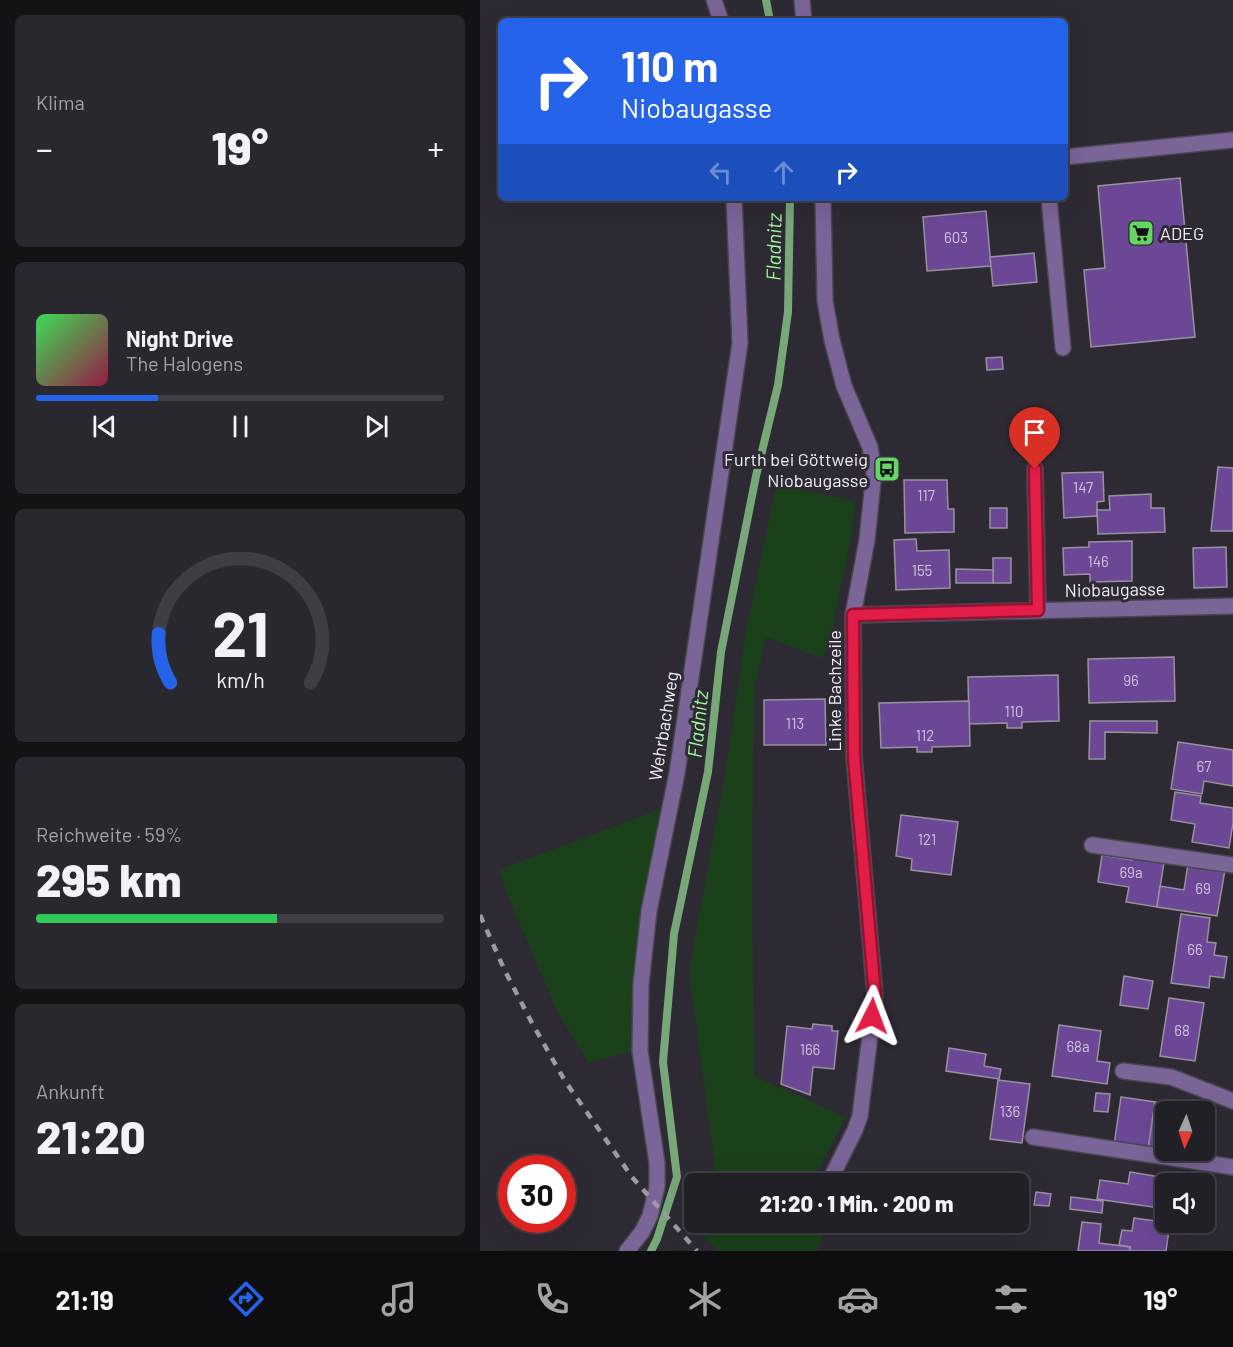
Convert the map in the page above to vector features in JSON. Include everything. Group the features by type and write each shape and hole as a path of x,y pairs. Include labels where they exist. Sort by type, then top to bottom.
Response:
{"street":[{"path":"714,0 720,18"},
{"path":"802,0 804,18"},
{"path":"1068,157 1233,140"},
{"name":"Wehrbachweg","path":"627,1251 642,1232 650,1216 657,1187 657,1163 640,1051 641,984 649,911 677,773 740,343 734,201"},
{"name":"Linke Bachzeile","path":"823,201 825,300 832,340 844,386 870,447 874,472 867,540 853,615 854,757 875,995 860,1116 834,1173"},
{"path":"1049,201 1063,348"},
{"path":"1035,469 1038,610"},
{"name":"Niobaugasse","path":"853,615 1233,606"},
{"path":"1092,845 1233,865"},
{"path":"1123,1071 1171,1077 1233,1101"},
{"path":"1033,1137 1233,1167"}],"green space":[{"path":"776,485 855,501 851,538 835,614 833,641 821,658 766,637 755,685 752,892 754,1076 846,1117 816,1173 712,1173 715,1167 689,971 727,762 746,632"},
{"path":"661,809 641,910 632,984 633,1051 589,1063 557,1011 499,870"},
{"path":"701,1233 824,1233 817,1251 718,1251"}],"building":[{"path":"1180,178 1195,337 1091,347 1084,270 1105,268 1098,186"},
{"path":"986,211 991,266 927,271 923,217"},
{"path":"1034,253 1037,282 993,286 990,257"},
{"path":"1002,357 1003,369 987,370 986,358"},
{"path":"1218,467 1233,468 1233,531 1211,531"},
{"path":"1103,472 1104,501 1097,502 1097,516 1064,518 1062,473"},
{"path":"904,480 947,480 948,509 954,509 954,532 905,533"},
{"path":"1151,494 1151,508 1164,508 1165,532 1098,534 1097,510 1110,510 1109,496"},
{"path":"990,508 1007,508 1007,528 990,528"},
{"path":"916,539 917,551 949,550 950,588 896,590 894,540"},
{"path":"1132,541 1132,581 1090,582 1090,574 1064,575 1063,548 1089,547 1089,542"},
{"path":"1226,547 1227,587 1194,588 1193,548"},
{"path":"993,558 1011,558 1011,583 993,583"},
{"path":"956,569 993,570 993,583 956,583"},
{"path":"1174,657 1175,701 1089,703 1088,659"},
{"path":"1058,675 1059,721 1022,722 1022,728 1007,728 1007,723 969,724 968,677"},
{"path":"825,699 826,745 764,745 764,700"},
{"path":"969,701 970,746 932,747 932,752 917,752 917,747 881,748 879,703"},
{"path":"1090,721 1157,721 1157,733 1105,732 1105,759 1089,759"},
{"path":"1178,742 1233,750 1233,786 1204,781 1202,794 1171,789"},
{"path":"1175,792 1201,796 1200,803 1233,808 1229,848 1192,842 1195,824 1171,820"},
{"path":"901,815 958,822 951,875 911,870 912,859 896,856"},
{"path":"1102,855 1164,862 1157,907 1126,902 1129,887 1098,882"},
{"path":"1188,864 1225,870 1217,916 1157,907 1160,886 1184,890"},
{"path":"1181,914 1210,918 1207,942 1216,943 1214,955 1227,957 1224,978 1210,976 1209,988 1171,983"},
{"path":"1124,976 1153,981 1148,1009 1120,1005"},
{"path":"1169,998 1204,1003 1195,1061 1160,1056"},
{"path":"813,1024 832,1026 832,1031 838,1031 834,1069 813,1067 810,1095 781,1084 787,1026 812,1029"},
{"path":"1059,1025 1101,1031 1097,1061 1110,1063 1107,1084 1052,1076"},
{"path":"949,1048 986,1054 984,1066 1001,1069 999,1079 946,1071"},
{"path":"998,1080 1030,1084 1022,1143 990,1139"},
{"path":"1096,1093 1110,1094 1108,1112 1094,1111"},
{"path":"1121,1097 1155,1102 1148,1150 1114,1145"},
{"path":"1155,1102 1155,1151 1148,1150"},
{"path":"1130,1172 1155,1176 1155,1207 1097,1199 1100,1180 1128,1184"},
{"path":"1036,1192 1051,1194 1049,1206 1034,1205"},
{"path":"1071,1197 1103,1201 1102,1213 1070,1209"},
{"path":"1134,1218 1155,1221 1155,1233 1169,1233 1166,1251 1130,1251 1130,1247 1119,1245 1122,1230 1132,1231"},
{"path":"1082,1222 1101,1224 1099,1243 1130,1247 1130,1251 1078,1251"}],"waterway":[{"name":"Fladnitz","path":"766,0 769,18"},
{"name":"Fladnitz","path":"651,1251 677,1177 663,1062 674,934 708,772 721,652 756,476 778,385 788,312 790,201"}],"railway":[{"path":"480,915 505,971 565,1081 632,1177 697,1251"}],"place":[{"name":"ADEG","path":"1141,233"},
{"name":"Furth bei Göttweig Niobaugasse","path":"887,469"}],"route":[{"path":"872,1016 875,995 854,757 853,615 1038,610 1035,469"}]}
